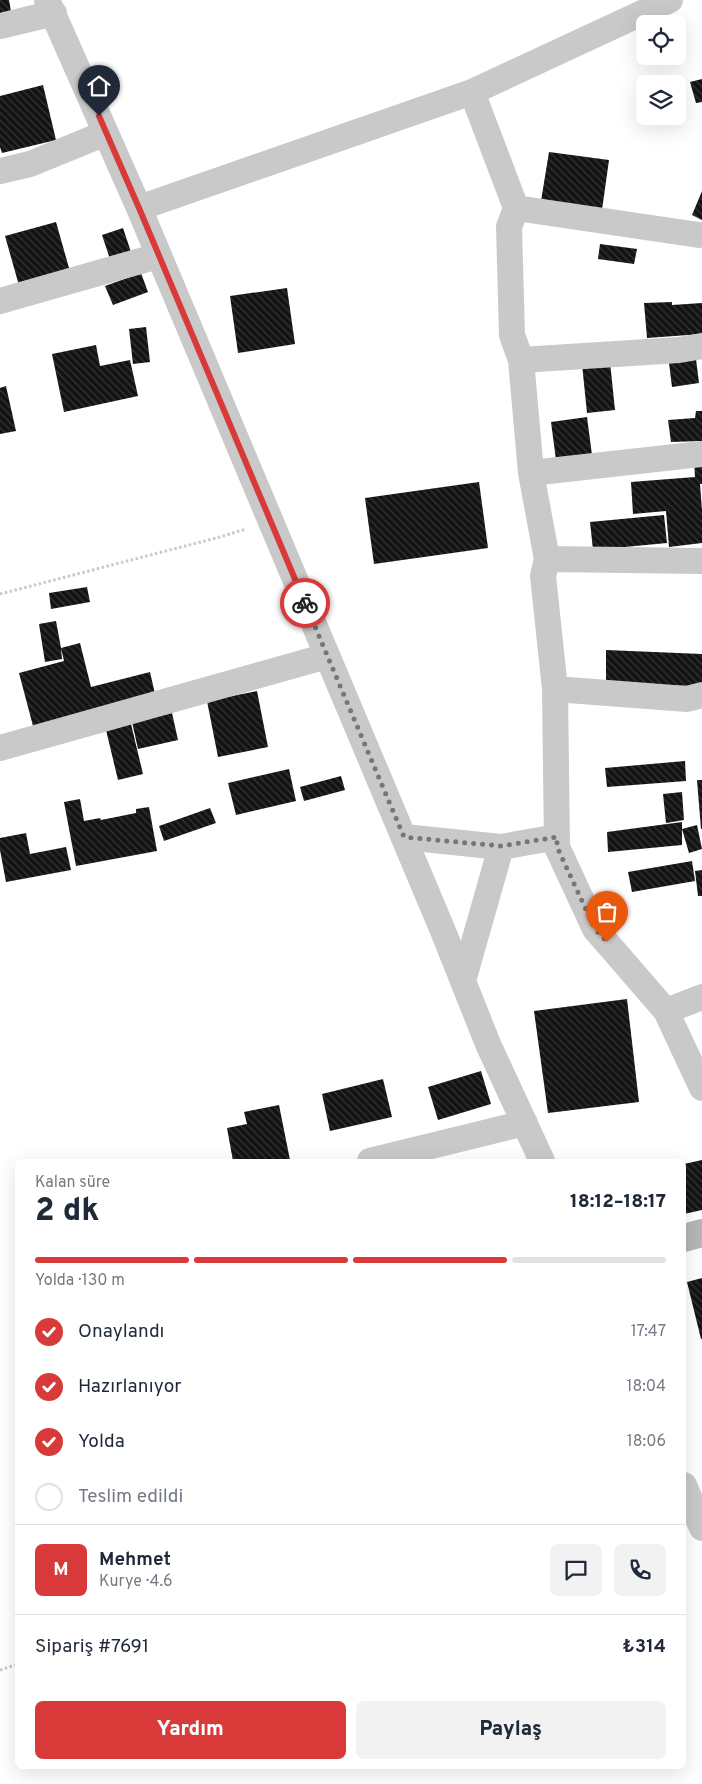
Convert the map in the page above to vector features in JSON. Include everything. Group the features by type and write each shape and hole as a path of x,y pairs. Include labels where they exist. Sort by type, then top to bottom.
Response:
{"street":[{"path":"139,208 472,92 670,0"},
{"path":"0,26 51,7 139,208 404,837 488,1044 541,1159"},
{"path":"472,92 516,208 509,227 512,335 521,360 531,473 547,559 544,576 556,689 557,847 595,929 666,1011 702,1088"},
{"path":"0,171 30,164 106,133"},
{"path":"516,208 699,235"},
{"path":"0,301 158,256"},
{"path":"521,360 679,350 702,346"},
{"path":"531,473 702,454"},
{"path":"547,559 702,561"},
{"path":"0,748 327,656"},
{"path":"556,689 687,699 702,695"},
{"path":"404,837 501,846 557,837"},
{"path":"463,981 501,846"},
{"path":"666,1011 702,997"},
{"path":"378,1159 525,1123"},
{"path":"686,1237 702,1233"},
{"path":"686,1490 702,1528"}],"path":[{"path":"0,594 220,537 270,521"},
{"path":"0,1670 15,1665"}],"building":[{"path":"0,0 9,0 12,17 0,19"},
{"path":"702,79 702,102 696,103 690,82"},
{"path":"43,85 56,140 2,153 0,147 0,96"},
{"path":"549,152 609,160 602,210 541,201"},
{"path":"702,191 702,220 692,215"},
{"path":"56,222 71,275 20,289 5,236"},
{"path":"123,228 133,258 112,265 102,235"},
{"path":"600,244 637,249 634,264 598,259"},
{"path":"141,273 148,292 113,305 105,286"},
{"path":"287,288 295,344 238,353 230,296"},
{"path":"672,302 672,305 702,303 702,334 647,338 644,303"},
{"path":"146,327 150,362 133,364 129,329"},
{"path":"96,345 100,366 130,360 138,396 64,412 52,354"},
{"path":"696,359 699,383 672,387 669,363"},
{"path":"610,362 615,410 587,413 582,364"},
{"path":"6,386 16,431 0,434 0,388"},
{"path":"696,411 702,411 702,441 671,442 668,420 695,418"},
{"path":"587,417 592,455 556,460 551,422"},
{"path":"702,460 702,484 700,484 702,543 669,547 666,511 633,514 631,482 695,477 694,461"},
{"path":"479,482 488,548 374,564 365,498"},
{"path":"664,515 667,543 593,550 590,522"},
{"path":"87,587 90,602 51,609 49,593"},
{"path":"56,621 62,659 45,662 39,624"},
{"path":"80,643 91,687 150,672 155,694 33,726 19,673 64,661 61,648"},
{"path":"606,650 702,654 702,686 606,685"},
{"path":"257,691 268,747 218,757 207,701"},
{"path":"172,713 178,740 138,749 132,722"},
{"path":"131,724 143,774 118,780 106,730"},
{"path":"685,761 686,781 607,787 605,768"},
{"path":"289,769 296,801 236,815 228,783"},
{"path":"341,776 345,790 304,801 300,787"},
{"path":"697,780 702,780 702,829 701,829"},
{"path":"682,792 684,820 666,823 663,794"},
{"path":"80,799 84,821 100,818 101,820 136,813 136,809 149,807 157,851 76,866 64,802"},
{"path":"210,808 216,823 164,841 159,826"},
{"path":"682,822 682,845 608,852 607,832"},
{"path":"697,825 702,849 689,853 682,829"},
{"path":"26,833 30,854 66,847 71,870 6,882 0,850 0,838"},
{"path":"692,861 695,881 632,892 628,872"},
{"path":"702,870 702,896 698,896 695,871"},
{"path":"627,999 639,1102 548,1113 534,1011"},
{"path":"481,1071 491,1104 438,1120 428,1087"},
{"path":"383,1079 392,1117 330,1131 322,1094"},
{"path":"279,1105 290,1159 233,1159 227,1128 247,1124 244,1112"},
{"path":"702,1160 702,1210 686,1214 686,1164"},
{"path":"702,1278 702,1339 701,1339 687,1282"}],"way so far":[{"path":"305,603 404,837 501,846 557,837 557,847 595,929 607,942"}],"route":[{"path":"99,116 305,603"}]}
